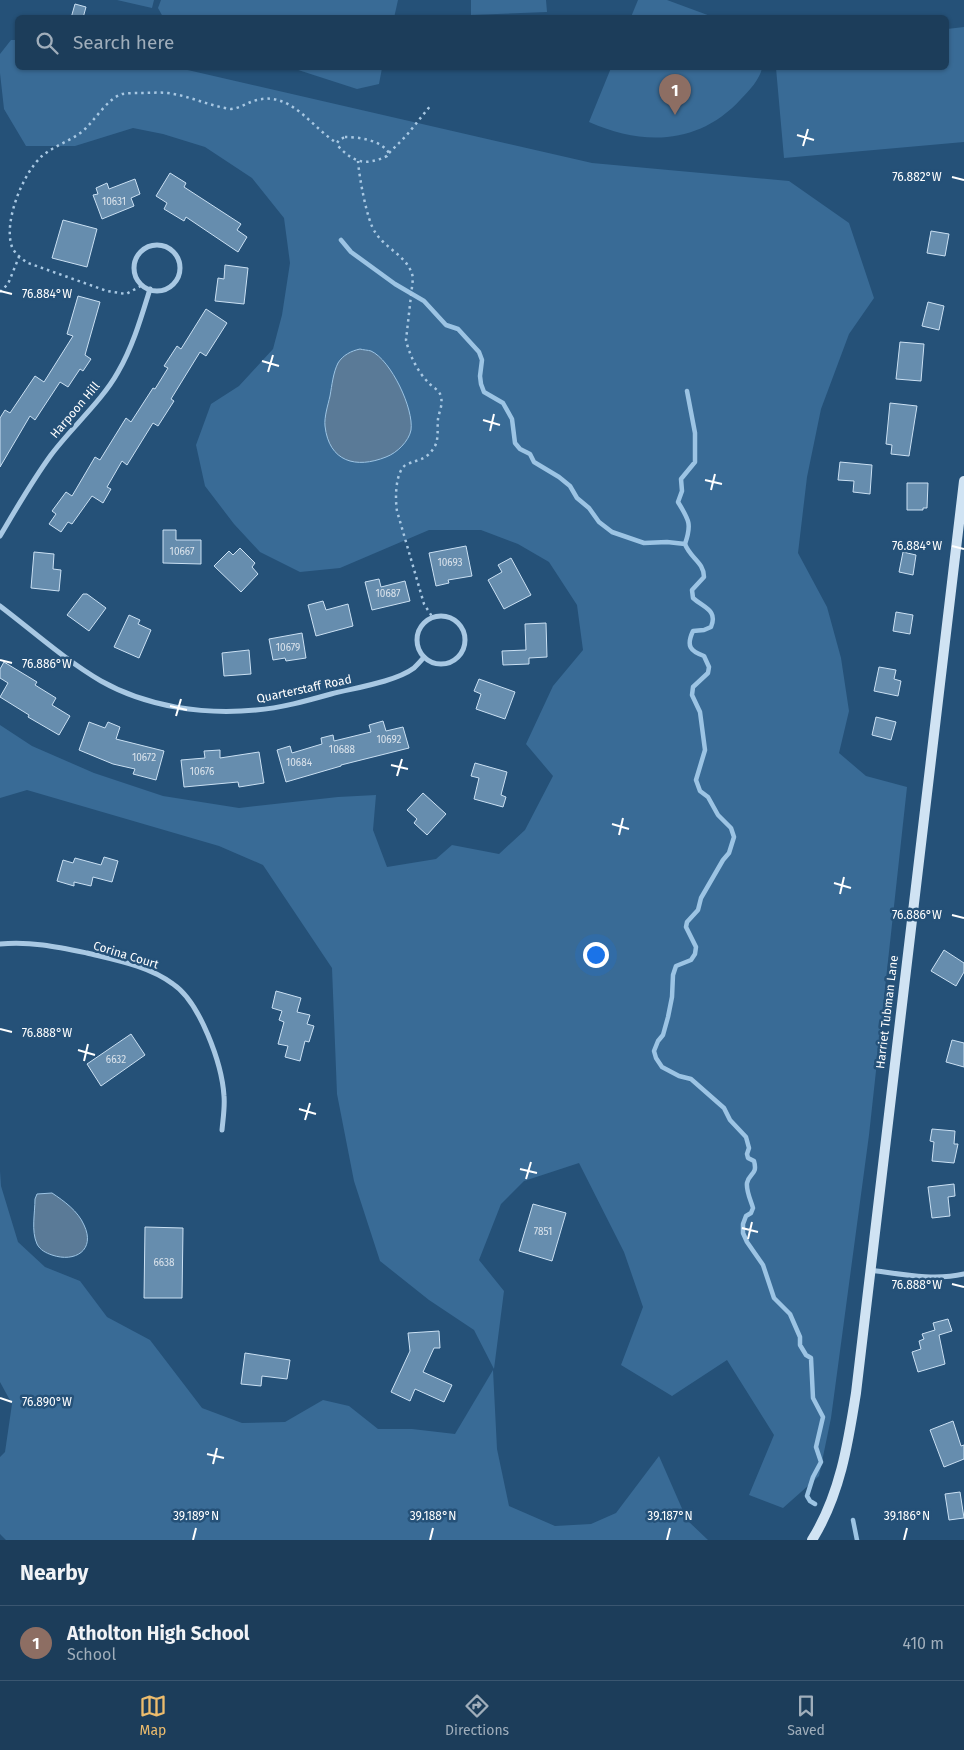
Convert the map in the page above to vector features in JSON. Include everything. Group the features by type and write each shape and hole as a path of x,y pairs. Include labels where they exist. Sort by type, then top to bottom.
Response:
{"street":[{"path":"160,245 175,253 180,269 173,284 166,289 158,291 150,289 142,285 138,280 134,269 135,261 144,249 160,245"},
{"name":"Harpoon Hill","path":"0,536 51,454 117,374 129,351 150,289"},
{"name":"Harriet Tubman Lane","path":"812,1540 821,1526 831,1503 840,1474 856,1393 869,1270 964,481"},
{"name":"Quarterstaff Road","path":"0,606 77,666 102,681 144,699 200,710 256,710 299,703 399,677 414,668 424,657"},
{"path":"440,616 448,617 462,627 465,644 462,653 453,661 446,664 438,664 430,662 424,657 418,646 417,638 420,628 426,621 440,616"},
{"name":"Corina Court","path":"0,944 50,945 114,960 146,970 162,976 175,985 196,1008 222,1077 225,1097 222,1130"},
{"path":"869,1270 949,1278 964,1274"}],"path":[{"path":"142,285 126,294 107,291 47,270 19,257 12,248 11,219 23,181 41,157 52,148 74,138 96,120 114,97 124,94 166,92 231,109 257,100 272,99 284,102 297,109 327,137 337,143 341,149 358,161 372,161 387,156 431,105"},
{"path":"337,143 345,137 354,137 379,144 389,153"},
{"path":"358,161 371,225 383,242 406,262 412,270 413,278 406,340 408,348 425,378 441,395 442,403 438,417 435,446 426,457 402,468 395,497 424,604 433,618"},
{"path":"0,292 8,284 19,257"}],"shaded area":[{"path":"117,0 154,0 152,8"},
{"path":"161,0 398,0 395,15 162,15 158,8"},
{"path":"471,0 546,0 547,12 471,15"},
{"path":"638,0 667,0 708,15 632,15"},
{"path":"964,27 964,142 784,158 776,70 949,70 949,29"},
{"path":"11,40 15,40 15,70 188,70 592,163 789,181 849,223 874,298 849,334 821,409 807,477 798,553 827,607 841,658 849,711 839,753 866,776 907,787 869,1135 831,1418 819,1476 783,1508 749,1495 774,1435 727,1360 672,1396 621,1365 643,1307 624,1252 579,1163 524,1181 501,1204 479,1260 504,1291 494,1369 474,1330 429,1300 380,1261 354,1181 337,1094 332,968 263,865 219,846 27,790 0,798 0,725 32,746 94,773 163,796 239,808 338,797 376,795 373,830 387,867 436,859 452,845 499,854 525,830 553,776 526,744 553,686 583,650 577,605 549,562 518,544 481,530 429,530 340,568 300,572 260,552 234,524 205,486 196,445 211,404 239,386 273,349 282,315 290,263 284,218 252,178 205,147 163,134 133,128 75,146 26,146 4,109 0,54"},
{"path":"298,70 382,70 379,84 357,89"},
{"path":"610,70 762,70 751,89 725,114 689,133 670,137 630,135 609,130 589,122"},
{"path":"360,349 371,351 379,356 393,374 400,386 409,410 411,430 405,442 390,455 375,461 355,462 346,460 332,448 325,422 338,363 348,354"},
{"path":"0,1171 1,1186 18,1242 45,1267 80,1281 107,1317 150,1340 202,1408 242,1423 285,1422 323,1400 349,1406 378,1429 412,1429 455,1434 493,1370 497,1449 509,1506 555,1526 591,1524 616,1513 659,1456 687,1520 708,1540 6,1540 0,1534 0,1457 5,1452 12,1404 0,1382"},
{"path":"52,1193 74,1211 84,1225 87,1234 85,1248 75,1256 60,1257 52,1255 43,1251 35,1239 35,1199 37,1194"}],"building":[{"path":"75,4 86,7 84,15 72,15"},
{"path":"170,173 186,183 184,187 241,224 237,230 247,237 238,252 186,217 184,221 164,209 167,203 156,196"},
{"path":"135,179 140,194 131,198 134,206 102,219 93,195 98,194 96,188 107,183 109,189"},
{"path":"63,220 97,229 87,267 52,258"},
{"path":"931,231 949,234 945,256 927,253"},
{"path":"225,265 248,268 244,304 215,301 218,278 224,279"},
{"path":"78,296 100,302 85,355 91,359 83,371 80,369 68,387 60,382 35,420 30,416 0,467 0,418 5,410 10,413 35,376 44,382 73,336 67,334"},
{"path":"928,302 944,306 939,330 922,326"},
{"path":"206,309 227,323 206,356 200,352 171,399 174,401 158,426 153,423 127,465 122,461 107,487 111,489 103,503 92,496 72,524 68,522 61,532 49,524 56,514 52,511 66,492 72,496 95,457 100,460 126,418 131,422 168,368 164,366 177,346 181,349"},
{"path":"900,342 924,344 921,381 896,379"},
{"path":"890,403 917,406 909,456 891,454 892,445 886,444"},
{"path":"840,462 872,465 870,494 853,492 854,481 838,480"},
{"path":"907,483 928,483 927,508 923,508 923,510 907,510"},
{"path":"163,530 176,530 176,540 201,540 201,564 163,563"},
{"path":"466,546 472,576 448,580 449,583 436,586 429,553"},
{"path":"240,548 255,563 252,567 258,574 241,592 214,566 229,551 233,555"},
{"path":"34,552 54,554 53,569 61,570 59,591 31,588"},
{"path":"903,552 916,555 913,575 899,572"},
{"path":"511,558 531,595 504,609 488,580 502,572 498,565"},
{"path":"379,579 381,587 405,581 410,601 372,610 365,582"},
{"path":"83,594 87,594 106,608 89,631 67,615"},
{"path":"323,601 326,610 348,604 353,626 316,636 308,605"},
{"path":"896,612 913,615 910,634 893,631"},
{"path":"129,615 140,620 138,624 151,630 139,658 114,647"},
{"path":"546,623 547,657 529,658 529,664 503,665 502,651 526,650 525,624"},
{"path":"302,633 306,658 286,661 285,658 273,660 269,639"},
{"path":"249,650 251,674 224,676 222,653"},
{"path":"4,662 37,682 35,685 56,698 52,705 70,716 59,735 28,717 29,715 0,697 8,683 0,678 0,669"},
{"path":"879,667 896,670 894,679 901,681 898,696 874,691"},
{"path":"479,679 515,692 505,719 476,709 481,694 474,691"},
{"path":"876,717 896,722 891,740 872,735"},
{"path":"383,721 386,731 403,727 409,748 341,765 286,782 277,750 290,746 292,753 322,744 321,738 333,735 334,741 371,732 369,725"},
{"path":"89,722 105,728 108,722 120,727 116,739 164,751 156,780 133,774 135,769 113,764 79,750"},
{"path":"220,750 220,758 259,752 264,783 239,787 238,782 184,787 181,760 205,758 204,751"},
{"path":"475,763 507,772 501,795 506,797 503,807 474,799 479,778 471,776"},
{"path":"423,793 446,814 427,835 414,823 417,819 407,810"},
{"path":"104,857 118,861 112,882 93,877 91,886 74,882 74,886 57,881 63,860 73,863 75,858 101,865"},
{"path":"944,950 964,963 964,972 956,986 931,971"},
{"path":"276,991 301,998 297,1012 310,1015 307,1024 314,1026 309,1042 305,1041 300,1061 285,1057 288,1046 278,1044 284,1022 279,1020 282,1011 272,1008"},
{"path":"131,1034 145,1055 101,1086 87,1064"},
{"path":"952,1040 964,1043 964,1067 946,1062"},
{"path":"932,1129 955,1131 954,1144 958,1144 954,1163 932,1161 934,1142 930,1141"},
{"path":"954,1184 955,1196 948,1197 950,1216 932,1218 928,1187"},
{"path":"533,1204 566,1213 552,1261 519,1251"},
{"path":"145,1227 183,1228 182,1298 144,1298"},
{"path":"948,1319 952,1331 939,1335 945,1364 918,1372 912,1352 921,1349 919,1341 924,1339 922,1334 935,1330 933,1323"},
{"path":"439,1331 440,1348 434,1348 423,1372 452,1385 444,1402 415,1389 410,1401 391,1392 410,1351 408,1333"},
{"path":"245,1353 290,1360 287,1379 262,1376 261,1386 241,1384"},
{"path":"953,1421 961,1446 964,1445 964,1459 944,1467 930,1430"},
{"path":"960,1492 964,1518 949,1520 945,1494"}],"waterway":[{"path":"341,240 351,252 395,284 424,301 446,325 458,329 479,352 482,360 480,376 484,392 503,403 512,419 515,443 520,449 530,454 534,462 570,486 577,498 589,508 599,522 612,532 644,543 667,542 685,544"},
{"path":"687,391 695,433 695,462 681,479 682,491 678,502 685,513 689,527 685,544 702,567 704,577 692,590 693,598 709,610 713,617 711,627 693,631 690,641 693,650 704,656 709,667 708,673 693,687 692,695 700,712 705,750 696,780 700,791 708,797 718,815 731,828 734,837 729,853 701,898 698,910 687,922 686,927 696,947 695,954 691,960 676,966 673,975 672,997 668,1017 663,1035 654,1051 662,1067 679,1076 691,1079 724,1108 730,1120 746,1137 749,1148 748,1158 754,1161 755,1169 747,1183 753,1208 751,1213 746,1216 743,1224 743,1233 763,1265 774,1298 790,1314 800,1337 800,1345 806,1355 811,1358 813,1398 823,1417 816,1447 821,1462 813,1477 807,1496 815,1504"},
{"path":"853,1520 857,1540"}],"place":[{"name":"Atholton High School","path":"675,115"}]}
